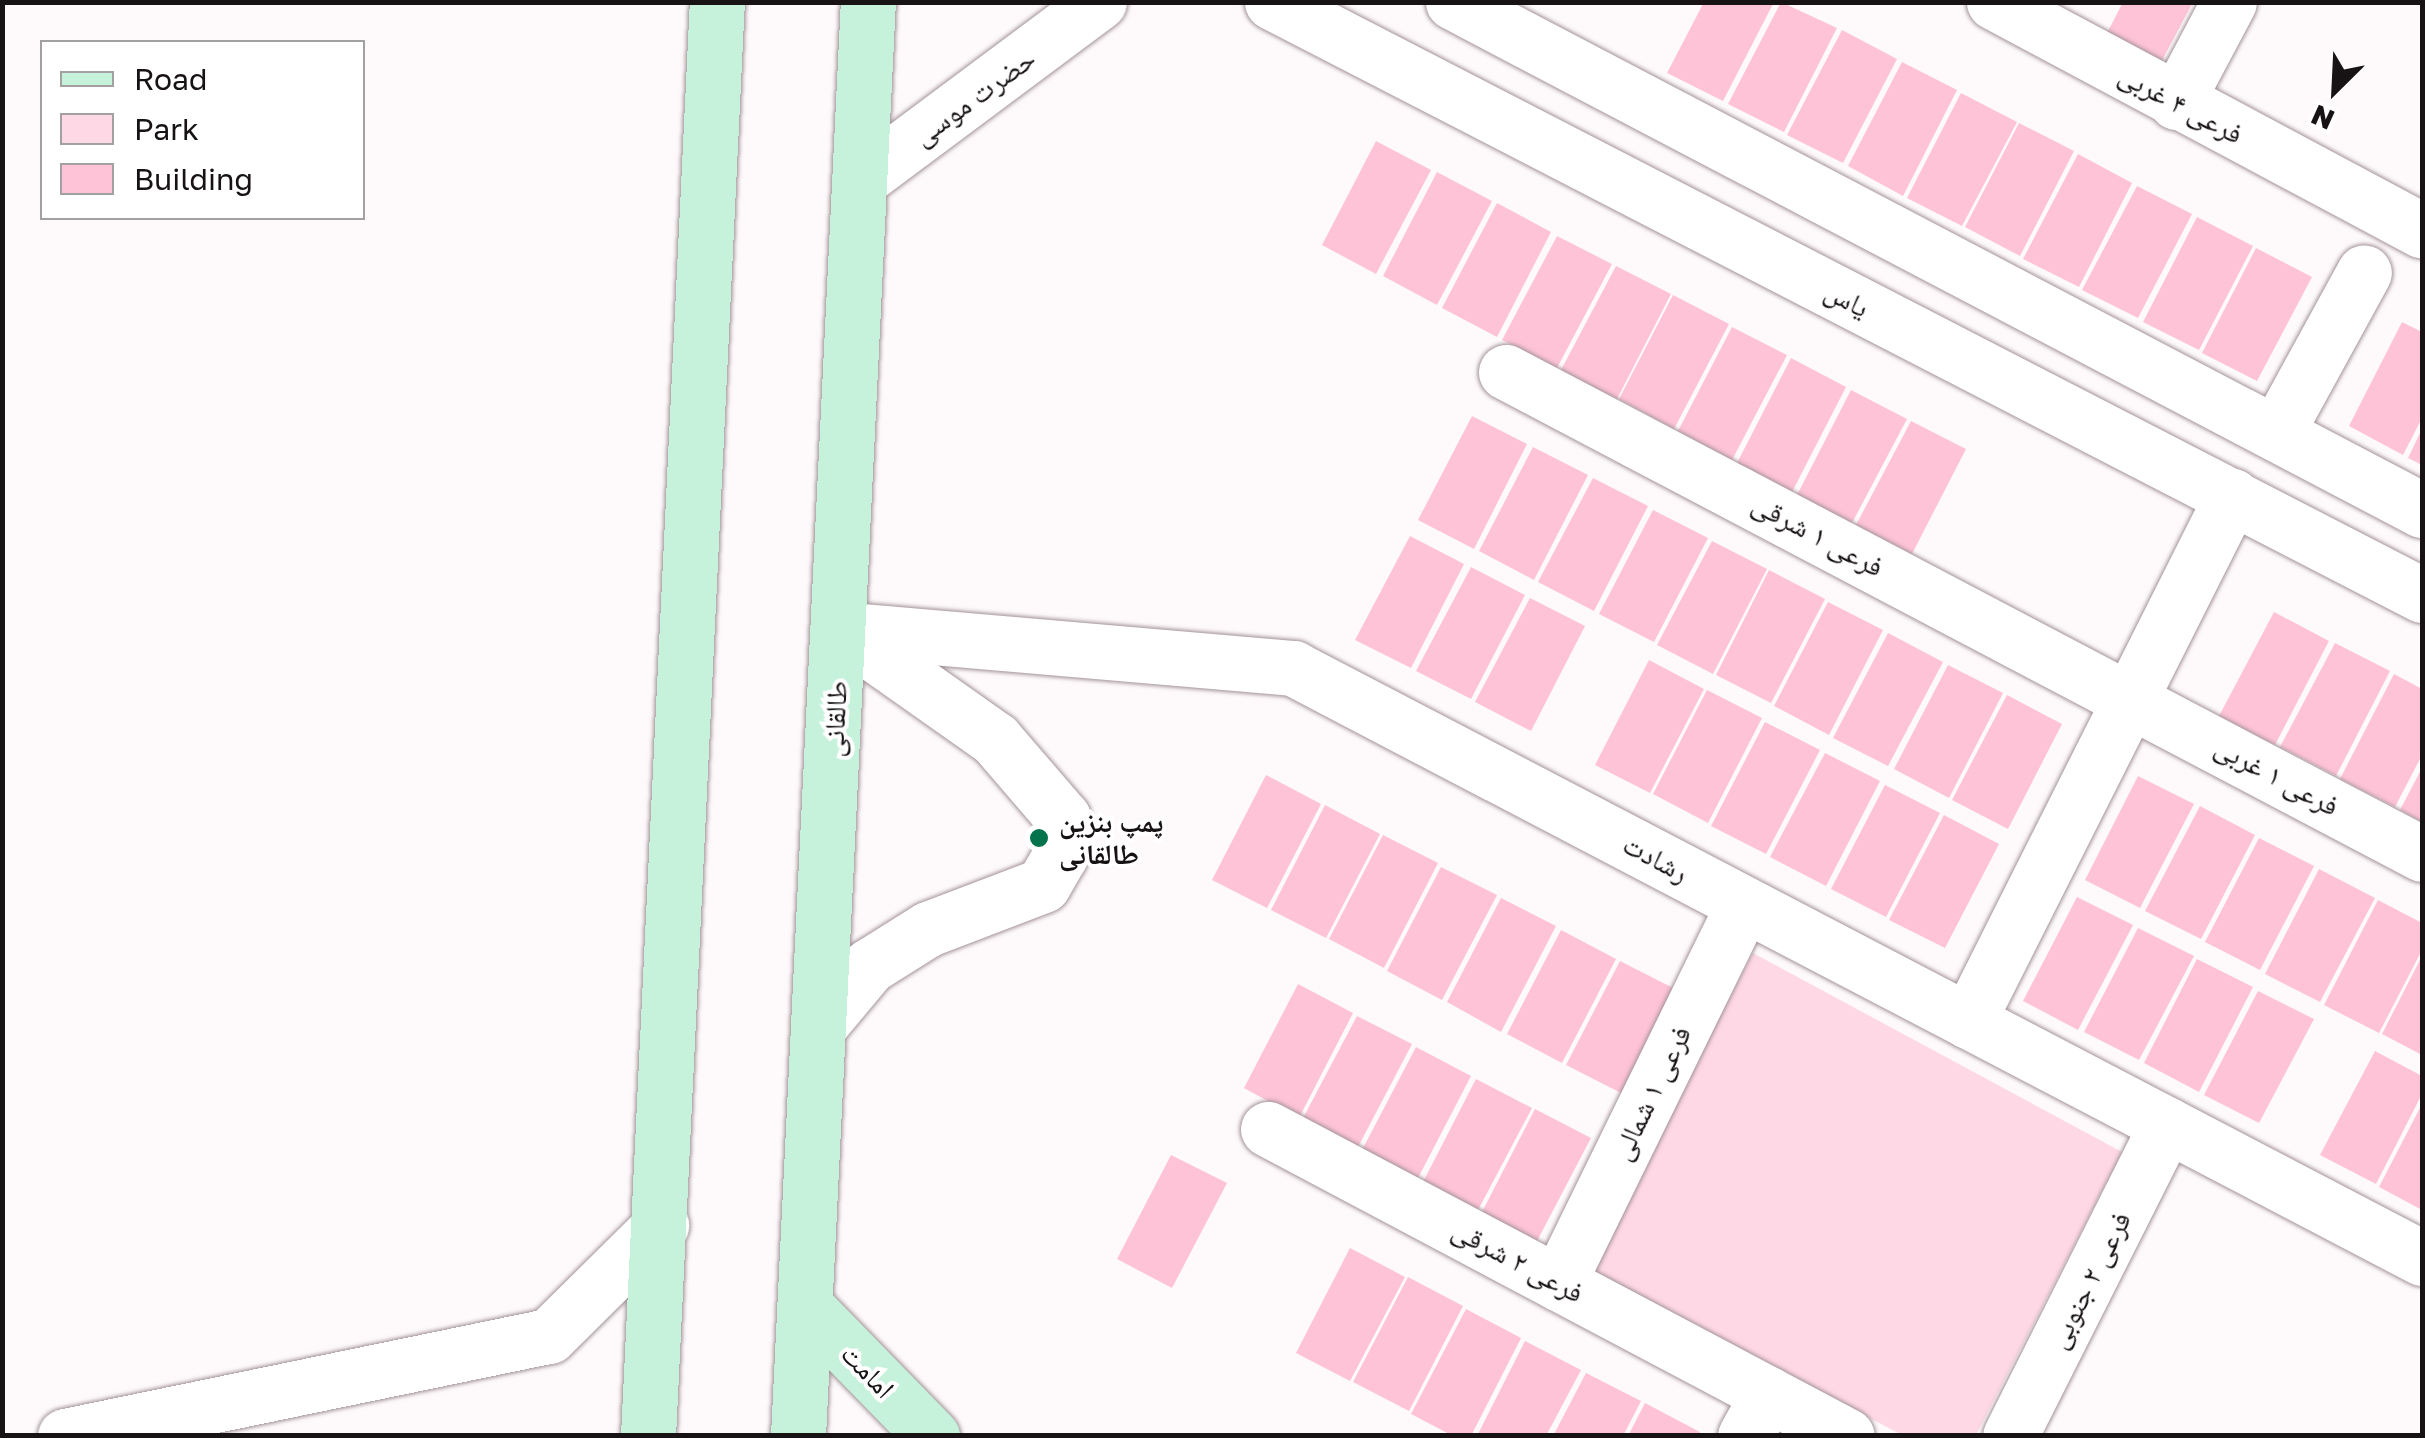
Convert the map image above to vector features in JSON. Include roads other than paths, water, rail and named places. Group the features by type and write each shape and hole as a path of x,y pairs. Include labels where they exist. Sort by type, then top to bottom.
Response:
{"main road":[{"path":"648,1436 717,2"},
{"name":"طالقانی","path":"798,1436 868,2"},
{"name":"امامت","path":"805,1306 932,1436"}],"street":[{"name":"یاس","path":"1272,2 2422,595"},
{"path":"1453,2 2422,510"},
{"name":"فرعی ۴ غربی","path":"1994,2 2422,232"},
{"path":"2176,102 2228,2"},
{"name":"حضرت موسی","path":"860,180 1107,7"},
{"path":"2276,433 2364,272"},
{"name":"فرعی ۱ شرقی","path":"1506,372 2130,698"},
{"path":"1968,1020 2232,496"},
{"path":"819,1026 868,966 928,929 1042,885 1060,856 1064,818 995,740 839,629"},
{"name":"رشادت","path":"839,629 1293,668 2422,1258"},
{"name":"فرعی ۱ غربی","path":"2130,698 2422,854"},
{"name":"فرعی ۱ شمالی","path":"1558,1282 1744,904"},
{"name":"فرعی ۲ جنوبی","path":"2010,1436 2167,1124"},
{"name":"فرعی ۲ شرقی","path":"1268,1129 1558,1282 1756,1415 1847,1436"},
{"path":"66,1436 550,1336 660,1226"}],"place":[{"name":"پمپ بنزین طالقانی","path":"1039,838"}]}
